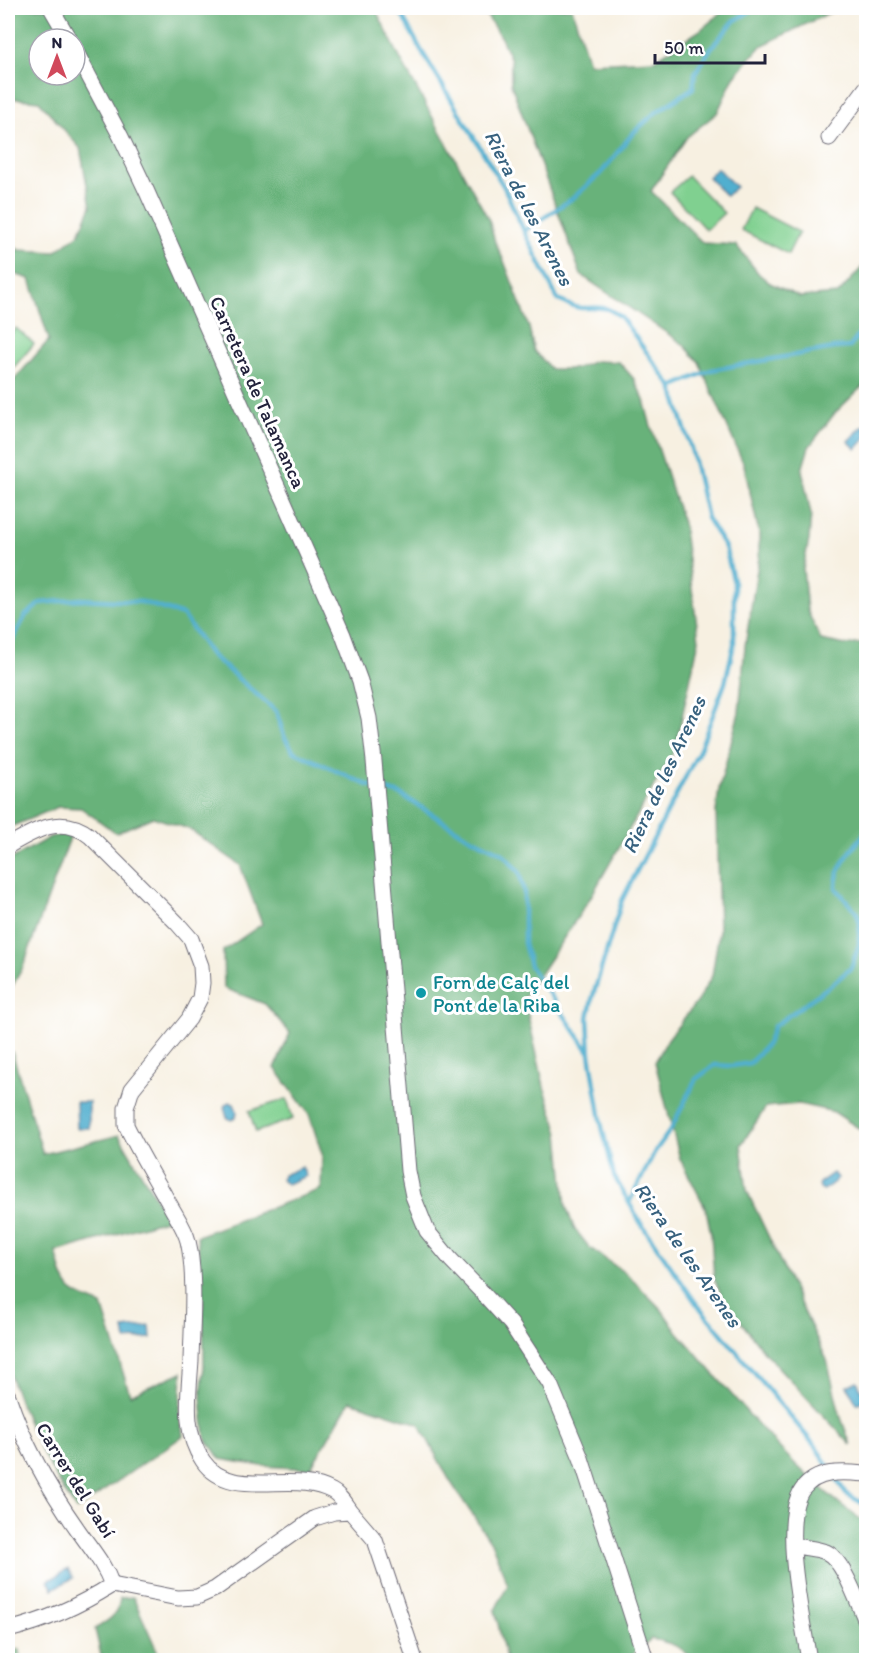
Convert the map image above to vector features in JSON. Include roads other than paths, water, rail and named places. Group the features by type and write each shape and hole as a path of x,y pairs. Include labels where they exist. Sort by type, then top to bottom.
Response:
{"street":[{"path":"51,8 62,27"},
{"name":"Carretera de Talamanca","path":"87,73 147,192 343,635 365,699 380,820 393,1004 408,1171 413,1196 431,1237 511,1324 550,1384 581,1458 646,1660"},
{"path":"829,138 867,88"},
{"path":"8,846 45,828 66,824 80,828 191,939 201,966 200,998 189,1019 132,1089 126,1108 126,1125 188,1239 192,1264 192,1297 191,1360 187,1404 194,1444 204,1462 216,1474 230,1481 247,1483 288,1481 312,1484 332,1491 344,1501 375,1539 415,1660"},
{"name":"Carrer del Gabí","path":"8,1396 19,1428 37,1462 78,1531 100,1559 112,1585"},
{"path":"809,1660 793,1545 795,1510 801,1491 811,1481 832,1473 867,1474"},
{"path":"8,1630 56,1615 112,1585 178,1598 197,1597 214,1589 315,1518 334,1512 350,1511"},
{"path":"793,1545 824,1551 833,1556 846,1576 867,1621"}],"water":[{"path":"717,168 736,187 726,196 708,177"},
{"path":"863,426 866,426 866,438 856,449 848,441"},
{"path":"76,1102 89,1102 89,1128 77,1128"},
{"path":"229,1102 234,1104 237,1111 236,1118 231,1120 227,1118 224,1107"},
{"path":"302,1167 306,1176 287,1184 281,1180 283,1175"},
{"path":"833,1173 838,1179 824,1190 820,1189 819,1183"},
{"path":"150,1326 151,1338 126,1340 124,1329"},
{"path":"857,1381 866,1399 857,1404 847,1386"},
{"path":"68,1569 73,1578 53,1589 48,1581"}],"waterway":[{"name":"Riera de les Arenes","path":"398,8 504,187 558,300 578,307 605,308 621,317 672,387 692,452 707,518 725,547 734,583 734,644 725,683 700,749 622,900 588,1018 590,1054 602,1127 614,1176 640,1222 696,1303 815,1446 846,1494 866,1505"},
{"path":"524,231 573,198 602,172 633,133 655,113 693,88 695,73 711,48 734,21 755,8"},
{"path":"672,387 711,370 850,347 866,325"},
{"path":"8,648 26,615 41,603 80,599 142,602 183,615 211,655 276,711 284,736 293,751 365,784 400,794 465,835 502,853 519,872 524,891 524,943 530,966 590,1053"},
{"path":"629,1203 696,1079 715,1065 732,1066 750,1063 767,1044 774,1026 851,968 859,945 860,923 857,913 836,888 842,865 866,831"}],"place":[{"name":"Forn de Calç del Pont de la Riba","path":"421,993"}]}
